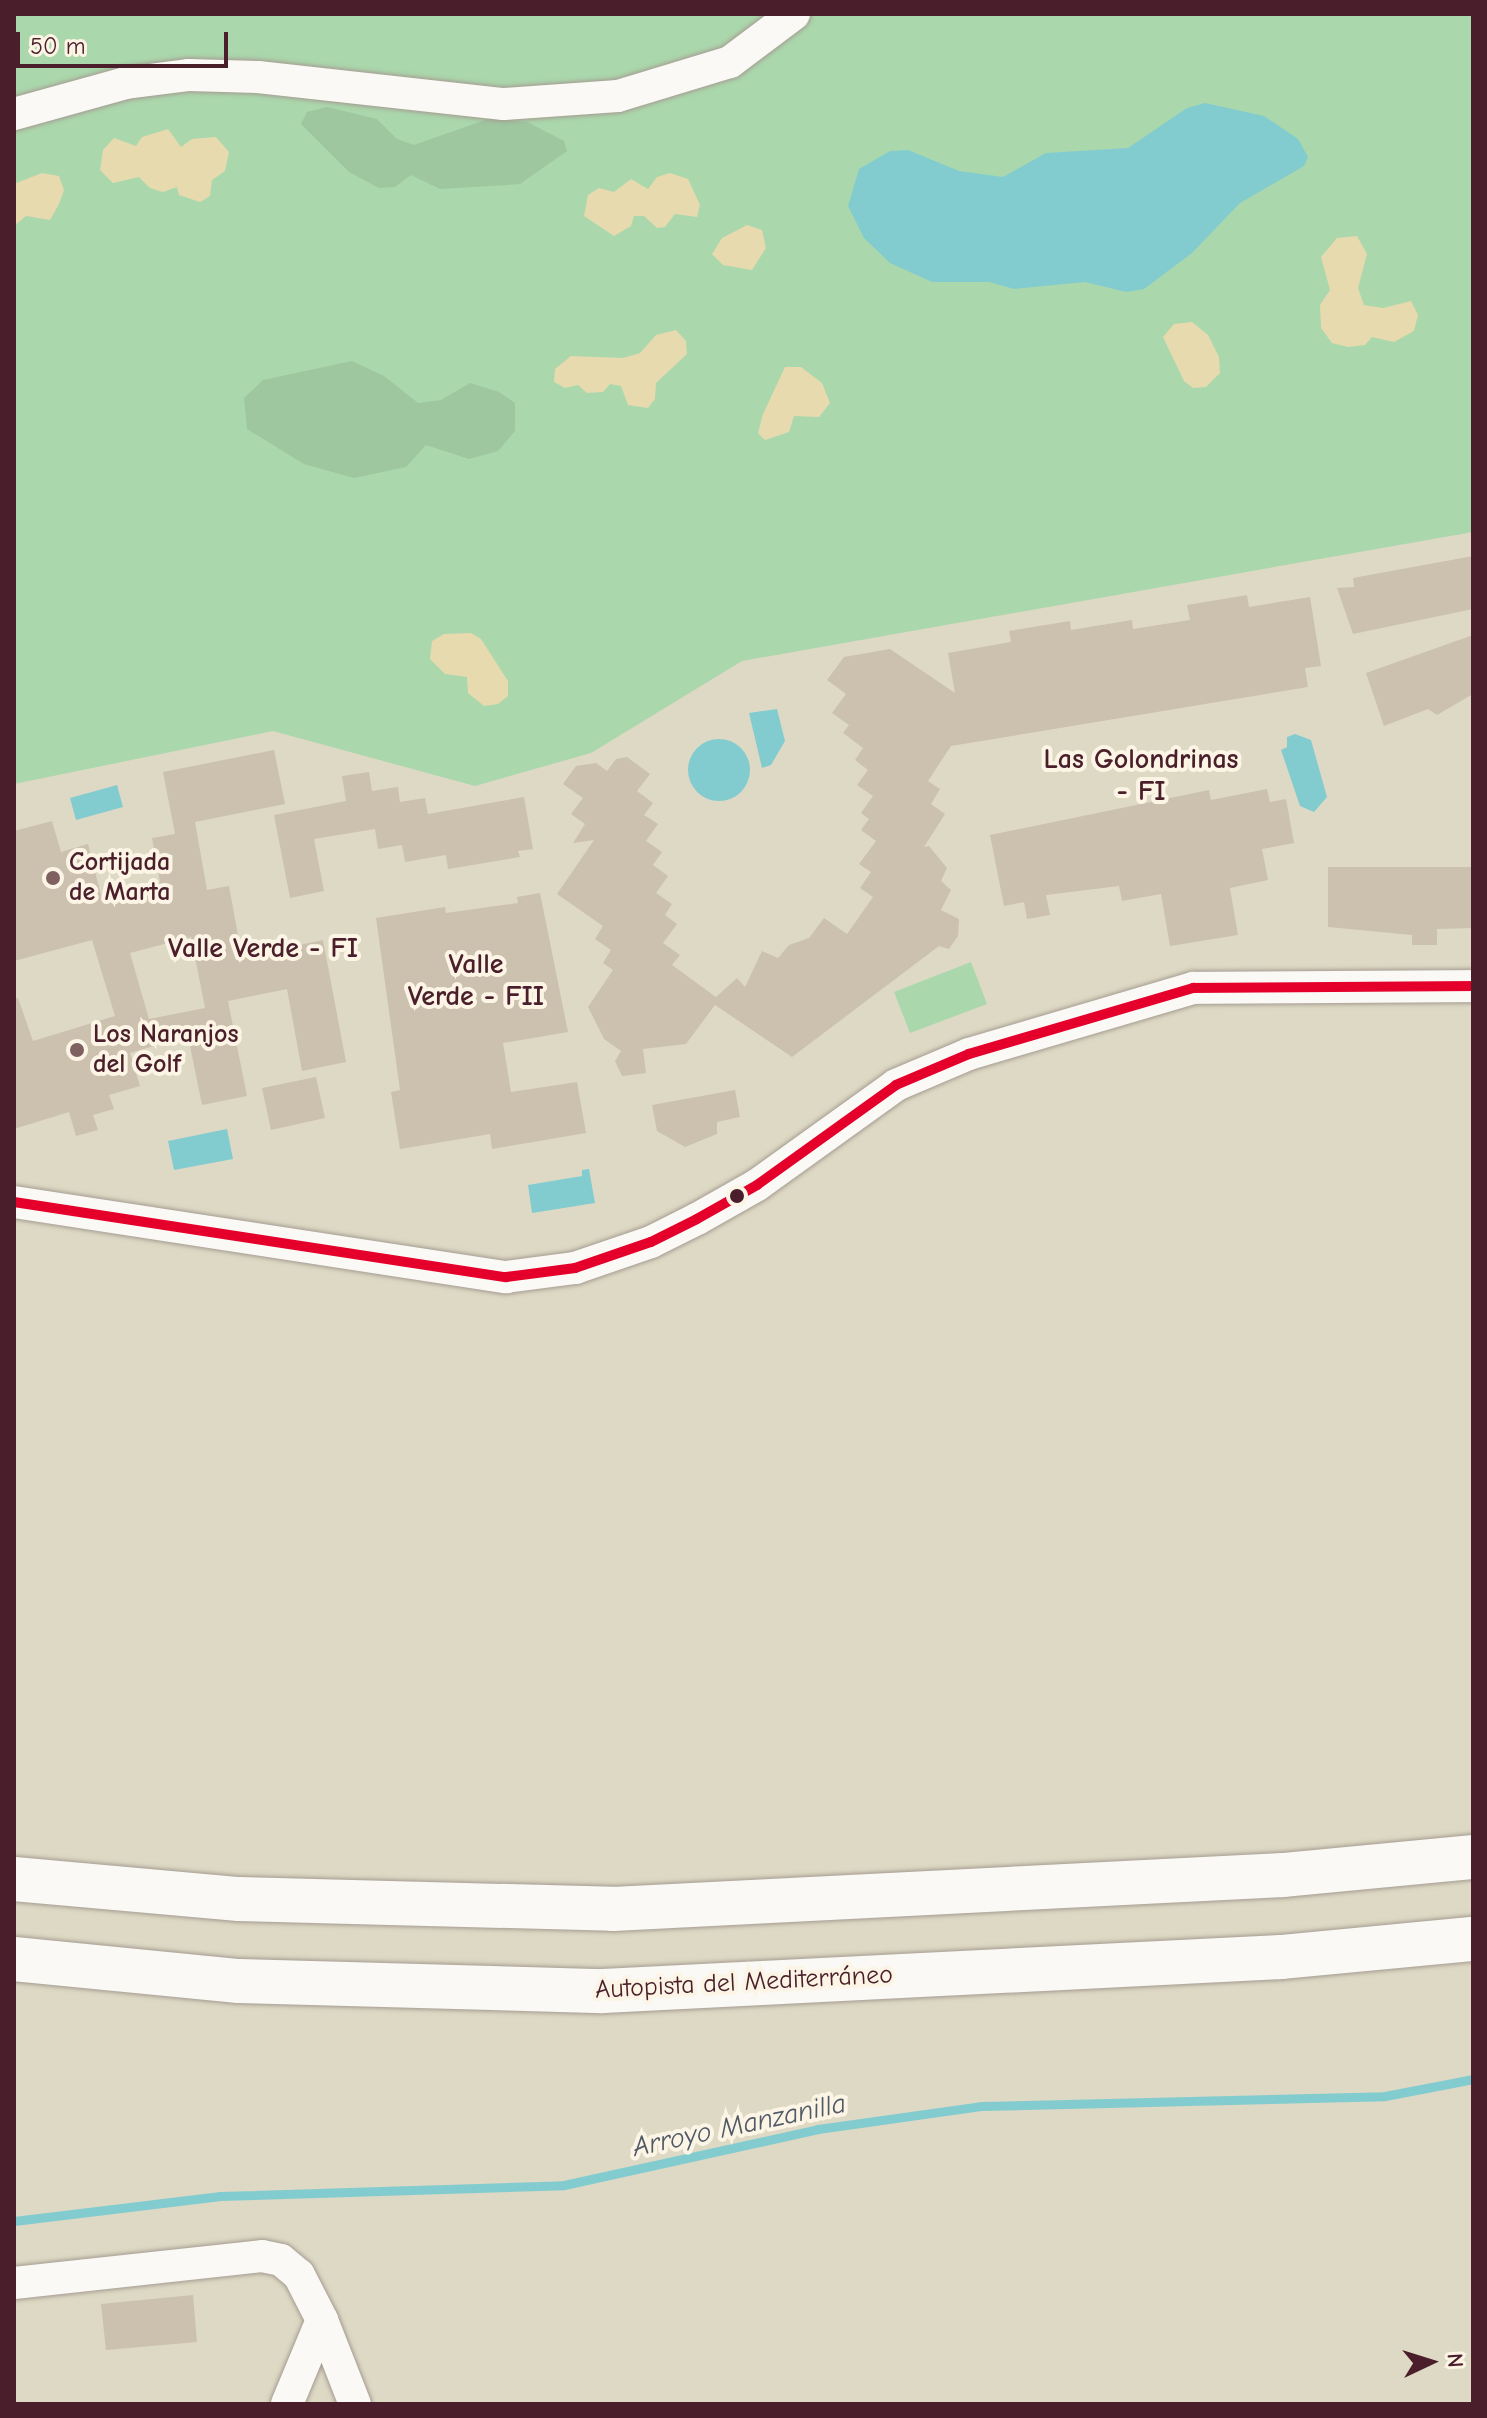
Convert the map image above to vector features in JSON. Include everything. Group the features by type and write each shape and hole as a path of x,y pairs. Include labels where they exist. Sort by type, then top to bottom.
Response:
{"highway":[{"path":"14,1879 239,1899 613,1909 1283,1875 1473,1857"},
{"name":"Autopista del Mediterráneo","path":"14,1959 239,1981 603,1991 1281,1957 1473,1939"}],"street":[{"path":"14,114 101,88 189,75 258,77 504,104 618,96 730,62 794,14"},
{"path":"14,1202 506,1277 575,1268 697,1219 757,1185 896,1085 969,1054 1193,988 1473,986"},
{"path":"14,2283 262,2256 281,2260 299,2275 322,2320 355,2404"},
{"path":"287,2404 322,2320"}],"green space":[{"path":"14,14 1473,14 1473,532 742,661 591,753 475,786 273,731 14,784"},
{"path":"327,107 377,119 397,139 414,145 491,118 527,122 564,141 567,151 520,184 440,189 411,175 395,187 379,188 349,172 301,124 307,112"},
{"path":"352,361 384,376 418,403 441,400 470,383 499,392 515,403 515,431 498,451 469,459 426,445 406,467 354,478 304,464 247,429 244,398 263,380"},
{"path":"971,962 987,1004 910,1033 894,992"}],"sand":[{"path":"168,129 181,147 192,139 216,137 229,152 225,171 212,180 210,196 200,202 179,195 177,187 163,192 150,188 139,177 113,183 100,170 103,150 114,138 136,146 142,137"},
{"path":"42,173 59,176 64,190 59,204 50,220 26,216 14,226 14,184"},
{"path":"670,173 688,179 700,205 697,217 675,214 665,227 657,228 644,216 634,216 631,226 614,236 584,216 588,195 599,188 614,192 631,179 648,189 657,177"},
{"path":"747,225 762,230 766,248 752,270 723,265 712,254 722,238"},
{"path":"1357,236 1367,254 1358,288 1364,305 1383,308 1411,301 1418,315 1414,331 1394,342 1372,337 1365,345 1348,347 1332,343 1321,328 1320,305 1330,290 1321,257 1337,238"},
{"path":"1192,322 1208,335 1219,357 1220,373 1206,387 1193,388 1184,381 1163,337 1174,324"},
{"path":"676,330 686,341 687,354 656,383 655,399 648,408 628,405 621,386 610,384 603,392 587,393 578,385 565,388 554,382 555,369 571,356 623,358 640,353 656,335"},
{"path":"785,367 801,367 822,383 830,403 819,417 794,416 789,432 765,440 758,433 763,414"},
{"path":"471,633 481,639 508,681 508,696 498,704 484,706 468,693 467,677 445,674 430,659 432,641 444,634"}],"water":[{"path":"1205,103 1264,116 1298,139 1308,157 1304,166 1240,203 1192,253 1144,289 1126,292 1085,282 1014,289 989,282 932,282 890,263 864,238 848,206 859,169 890,151 908,150 959,171 1003,177 1046,153 1128,148 1187,108"},
{"path":"777,709 785,741 771,765 762,768 749,713"},
{"path":"1295,734 1311,740 1327,797 1314,812 1300,806 1281,750 1287,747 1287,737"},
{"path":"713,739 725,739 741,748 748,758 748,782 741,792 725,801 713,801 693,787 688,776 688,764 702,744"},
{"path":"117,785 123,807 76,820 70,798"},
{"path":"227,1129 233,1159 174,1170 168,1141"},
{"path":"589,1169 595,1203 532,1213 528,1185 582,1176 582,1170"}],"building":[{"path":"1473,556 1473,609 1353,634 1337,588 1354,587 1353,578"},
{"path":"1247,595 1249,607 1310,597 1321,666 1305,668 1308,687 951,746 928,781 940,789 931,804 945,814 924,847 929,846 947,868 941,881 951,890 941,910 959,919 958,936 949,949 939,946 792,1057 715,1005 686,1044 643,1049 646,1073 622,1076 615,1061 621,1051 604,1039 588,1007 613,970 603,963 611,950 595,939 603,926 557,894 594,840 573,843 585,824 571,814 583,798 563,784 576,766 596,763 607,771 616,759 627,757 650,774 637,791 653,803 644,815 658,824 646,841 662,852 653,865 668,876 656,893 672,904 665,915 677,924 663,943 680,955 672,965 716,997 737,978 745,987 762,951 778,958 789,945 809,938 824,918 847,934 873,897 860,888 871,872 859,864 876,841 861,830 869,819 861,813 873,796 857,785 868,770 855,760 863,748 843,733 849,725 832,713 846,694 827,680 844,657 890,649 955,693 948,653 1011,642 1009,631 1070,621 1071,630 1132,620 1133,629 1190,620 1187,605"},
{"path":"1473,635 1473,694 1437,715 1428,709 1384,726 1366,673"},
{"path":"274,750 285,804 195,822 207,890 229,886 242,957 323,940 346,1062 302,1071 287,989 228,1001 247,1096 202,1105 188,1036 130,1053 140,1086 109,1095 114,1109 93,1115 98,1130 76,1136 69,1112 14,1129 14,999 18,998 33,1041 115,1016 92,940 14,961 14,831 52,821 61,852 88,844 102,899 160,882 152,838 175,834 163,772","holes":["191,937 205,1008 149,1019 130,953"]},
{"path":"369,772 372,791 398,787 400,802 425,798 428,814 524,797 533,849 518,851 520,857 448,869 446,855 405,862 402,845 378,849 375,829 314,839 324,891 290,898 274,815 346,801 342,776"},
{"path":"1267,789 1270,802 1286,799 1294,843 1262,849 1268,880 1230,888 1238,935 1170,946 1161,894 1122,901 1119,886 1046,895 1050,915 1027,919 1024,902 1004,906 990,835 1209,790 1211,800"},
{"path":"1328,867 1473,867 1473,928 1437,929 1437,945 1412,945 1412,935 1328,927"},
{"path":"540,893 568,1032 503,1043 511,1092 577,1082 586,1133 492,1149 490,1134 400,1149 391,1092 400,1090 376,918 445,907 446,913 518,903 517,897"},
{"path":"316,1077 325,1118 271,1130 262,1088"},
{"path":"735,1090 740,1117 717,1122 717,1134 685,1147 657,1131 652,1105"},
{"path":"193,2295 197,2342 106,2350 101,2304"}],"waterway":[{"name":"Arroyo Manzanilla","path":"14,2221 220,2196 564,2185 818,2129 982,2106 1385,2096 1473,2079"}],"transit line":[{"path":"14,1202 506,1277 575,1268 651,1242 697,1219 757,1185 896,1085 969,1054 1193,988 1473,986"}],"place":[{"name":"Cortijada de Marta","path":"53,878"},
{"name":"Los Naranjos del Golf","path":"77,1050"}],"district":[{"name":"Las Golondrinas - FI","path":"1141,775"},
{"name":"Valle Verde - FI","path":"263,948"},
{"name":"Valle Verde - FII","path":"476,980"}]}
